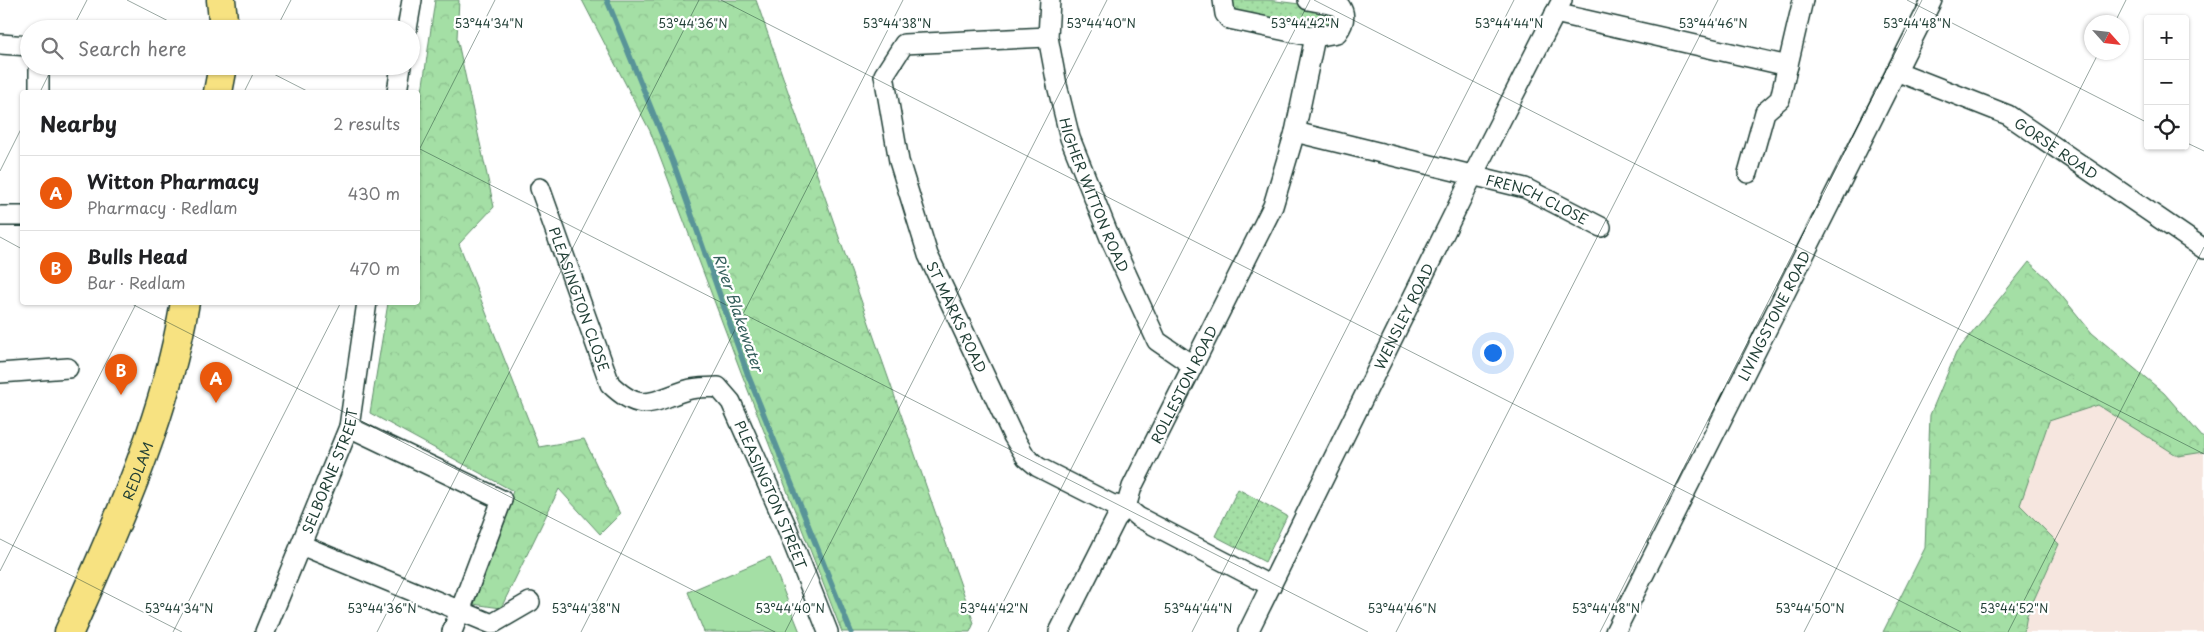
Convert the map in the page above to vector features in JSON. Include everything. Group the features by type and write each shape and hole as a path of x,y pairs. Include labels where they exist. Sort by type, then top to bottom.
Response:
{"main road":[{"path":"222,0 223,20"},
{"path":"218,90 221,75"},
{"name":"REDLAM","path":"69,632 111,537 154,424 180,336 185,305"}],"street":[{"path":"409,20 412,0"},
{"name":"HIGHER WITTON ROAD","path":"1050,0 1048,37 1056,85 1070,138 1110,238 1157,341 1192,365"},
{"path":"1223,0 1225,14 1229,19 1315,38 1337,33 1344,22 1343,10 1334,4 1308,0"},
{"path":"1748,173 1764,112 1780,99 1802,0"},
{"name":"LIVINGSTONE ROAD","path":"1615,632 1932,0"},
{"path":"1559,7 1788,66"},
{"name":"WENSLEY ROAD","path":"1248,632 1473,175 1559,7"},
{"name":"ST MARKS ROAD","path":"1048,37 904,44 884,75 899,161 928,255 1013,436 1026,457 1038,467 1111,504 1126,507 1138,517 1271,586"},
{"name":"ROLLESTON ROAD","path":"1059,632 1116,519 1126,507 1132,487 1272,206 1295,132 1315,38"},
{"path":"0,44 20,45"},
{"name":"GORSE ROAD","path":"1896,71 2008,115 2204,249"},
{"path":"39,75 39,90"},
{"path":"397,90 400,75"},
{"path":"1295,132 1473,175"},
{"name":"FRENCH CLOSE","path":"1473,175 1525,188 1601,227"},
{"name":"PLEASINGTON CLOSE","path":"540,188 610,384 624,397 653,403 689,389"},
{"path":"0,216 20,216"},
{"name":"SELBORNE STREET","path":"264,632 349,427 367,305"},
{"path":"0,372 68,368"},
{"name":"PLEASINGTON STREET","path":"689,389 718,387 731,402 787,528 828,632"},
{"path":"349,427 502,500 452,632"},
{"path":"301,545 492,624 530,602"}],"shaded area":[{"path":"2029,262 2047,278 2092,333 2164,393 2204,439 2204,632 1950,632 1930,415 1956,353"}],"green space":[{"path":"435,0 459,0 457,38 494,207 459,244 539,447 584,439 620,514 600,534 559,489 501,608 473,604 513,491 370,413 388,305 420,305 420,106"},
{"path":"582,0 756,0 974,623 970,632 842,632 650,131"},
{"path":"1234,0 1268,0 1331,8 1340,16 1326,31 1234,14 1232,5"},
{"path":"2029,262 2047,278 2092,333 2164,393 2204,439 2204,452 2178,456 2098,405 2049,421 2020,505 2059,544 2027,615 2024,632 1883,632 1925,548 1930,415 1956,353"},
{"path":"1238,489 1287,516 1265,562 1215,536"},
{"path":"770,557 800,632 704,632 688,592"}],"waterway":[{"name":"River Blakewater","path":"607,0 673,162 748,375 851,632"}],"place":[{"name":"Bulls Head","path":"121,395"},
{"name":"Witton Pharmacy","path":"216,403"}]}
